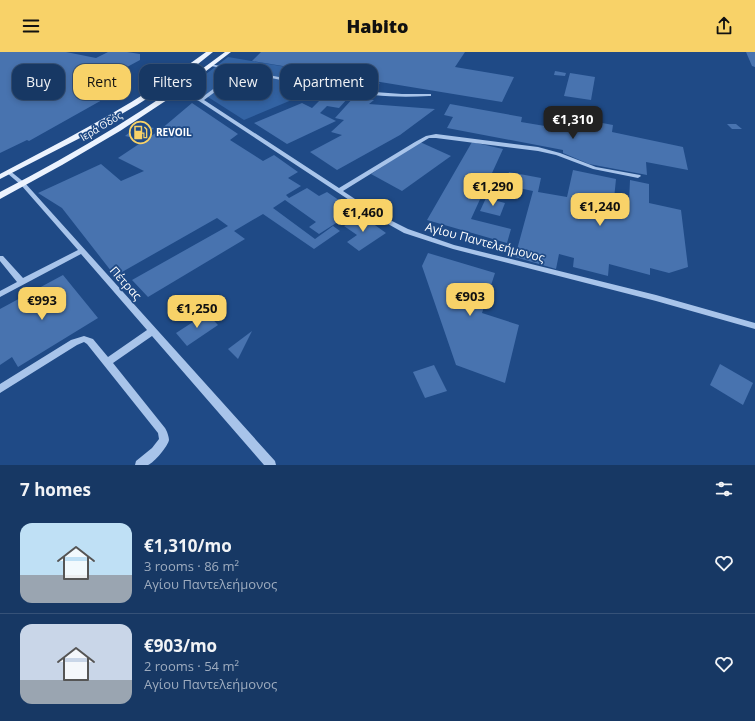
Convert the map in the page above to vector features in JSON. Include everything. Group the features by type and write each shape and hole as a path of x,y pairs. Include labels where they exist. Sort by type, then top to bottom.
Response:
{"main road":[{"name":"Ιερά Οδός","path":"194,64 210,52"},
{"name":"Ιερά Οδός","path":"206,70 228,52"},
{"name":"Ιερά Οδός","path":"0,177 94,128 141,100"},
{"name":"Ιερά Οδός","path":"0,196 110,135 164,100"}],"street":[{"path":"272,77 351,91 390,95 429,95"},
{"name":"Αγίου Παντελεήμονος","path":"200,100 374,214 406,231 453,247 755,326"},
{"path":"339,191 417,143 428,137 436,136 538,149 558,154 595,168 638,176"},
{"name":"Πέτρας","path":"9,172 23,184 271,465"},
{"path":"0,294 82,251"},
{"path":"2,258 22,282"},
{"path":"108,361 153,331"},
{"path":"0,389 74,342 84,339 90,341 108,361 162,431 164,440 156,452 140,465"}],"shaded area":[{"path":"228,57 269,64 219,64"},
{"path":"272,65 280,66 280,100 292,100 244,120 206,96 206,74 214,68 214,100 272,100"}],"building":[{"path":"0,52 66,52 96,58 108,52 140,54 140,60 131,65 73,64 73,100 102,100 29,141 27,140 0,153"},
{"path":"261,52 465,52 455,67 514,77 502,102 378,82 378,64 280,64 280,66 252,61"},
{"path":"746,52 755,52 755,67 752,66"},
{"path":"555,71 566,73 565,76 554,75"},
{"path":"570,73 595,77 591,100 564,96"},
{"path":"320,100 346,100 339,108 327,106 320,113 336,121 287,144 254,123 302,103 312,108"},
{"path":"351,100 374,100 369,104 435,109 400,135 337,170 310,152 342,135 331,132 344,120 335,118"},
{"path":"192,103 238,134 230,140 263,161 274,155 298,172 288,178 301,186 286,195 289,198 307,188 319,196 327,192 355,211 319,234 309,227 316,222 285,200 273,208 315,239 333,226 340,231 314,249 263,214 234,231 245,239 148,297 132,280 228,226 217,218 115,276 62,208 38,193 101,164 121,181 144,171 118,158 160,130"},
{"path":"450,104 522,117 521,122 563,129 566,113 581,116 581,119 613,125 612,132 683,147 688,170 646,162 647,175 589,164 563,153 563,150 447,128 453,117 444,115"},
{"path":"727,124 736,124 742,129 732,129"},
{"path":"139,125 154,128 140,139 125,136"},
{"path":"420,142 451,156 402,191 371,174"},
{"path":"472,142 503,149 471,219 511,229 507,243 427,220"},
{"path":"573,170 616,179 614,199 629,202 630,180 649,184 649,203 681,210 688,267 669,273 650,268 650,275 609,264 608,276 573,267 574,258 559,254 556,269 515,257 533,191 505,185 509,172 541,178 538,192 567,197"},
{"path":"486,198 505,203 500,216 480,211"},
{"path":"361,215 386,233 359,251 347,242 357,235 344,226"},
{"path":"428,253 495,273 482,313 519,325 505,383 456,365 422,266"},
{"path":"63,275 98,318 18,367 12,357 0,365 0,309"},
{"path":"207,313 218,325 187,346 176,333"},
{"path":"252,331 238,359 228,349"},
{"path":"720,364 753,383 743,405 710,385"},
{"path":"434,365 447,391 425,398 413,372"}],"place":[{"name":"REVOIL","path":"140,132"}]}
